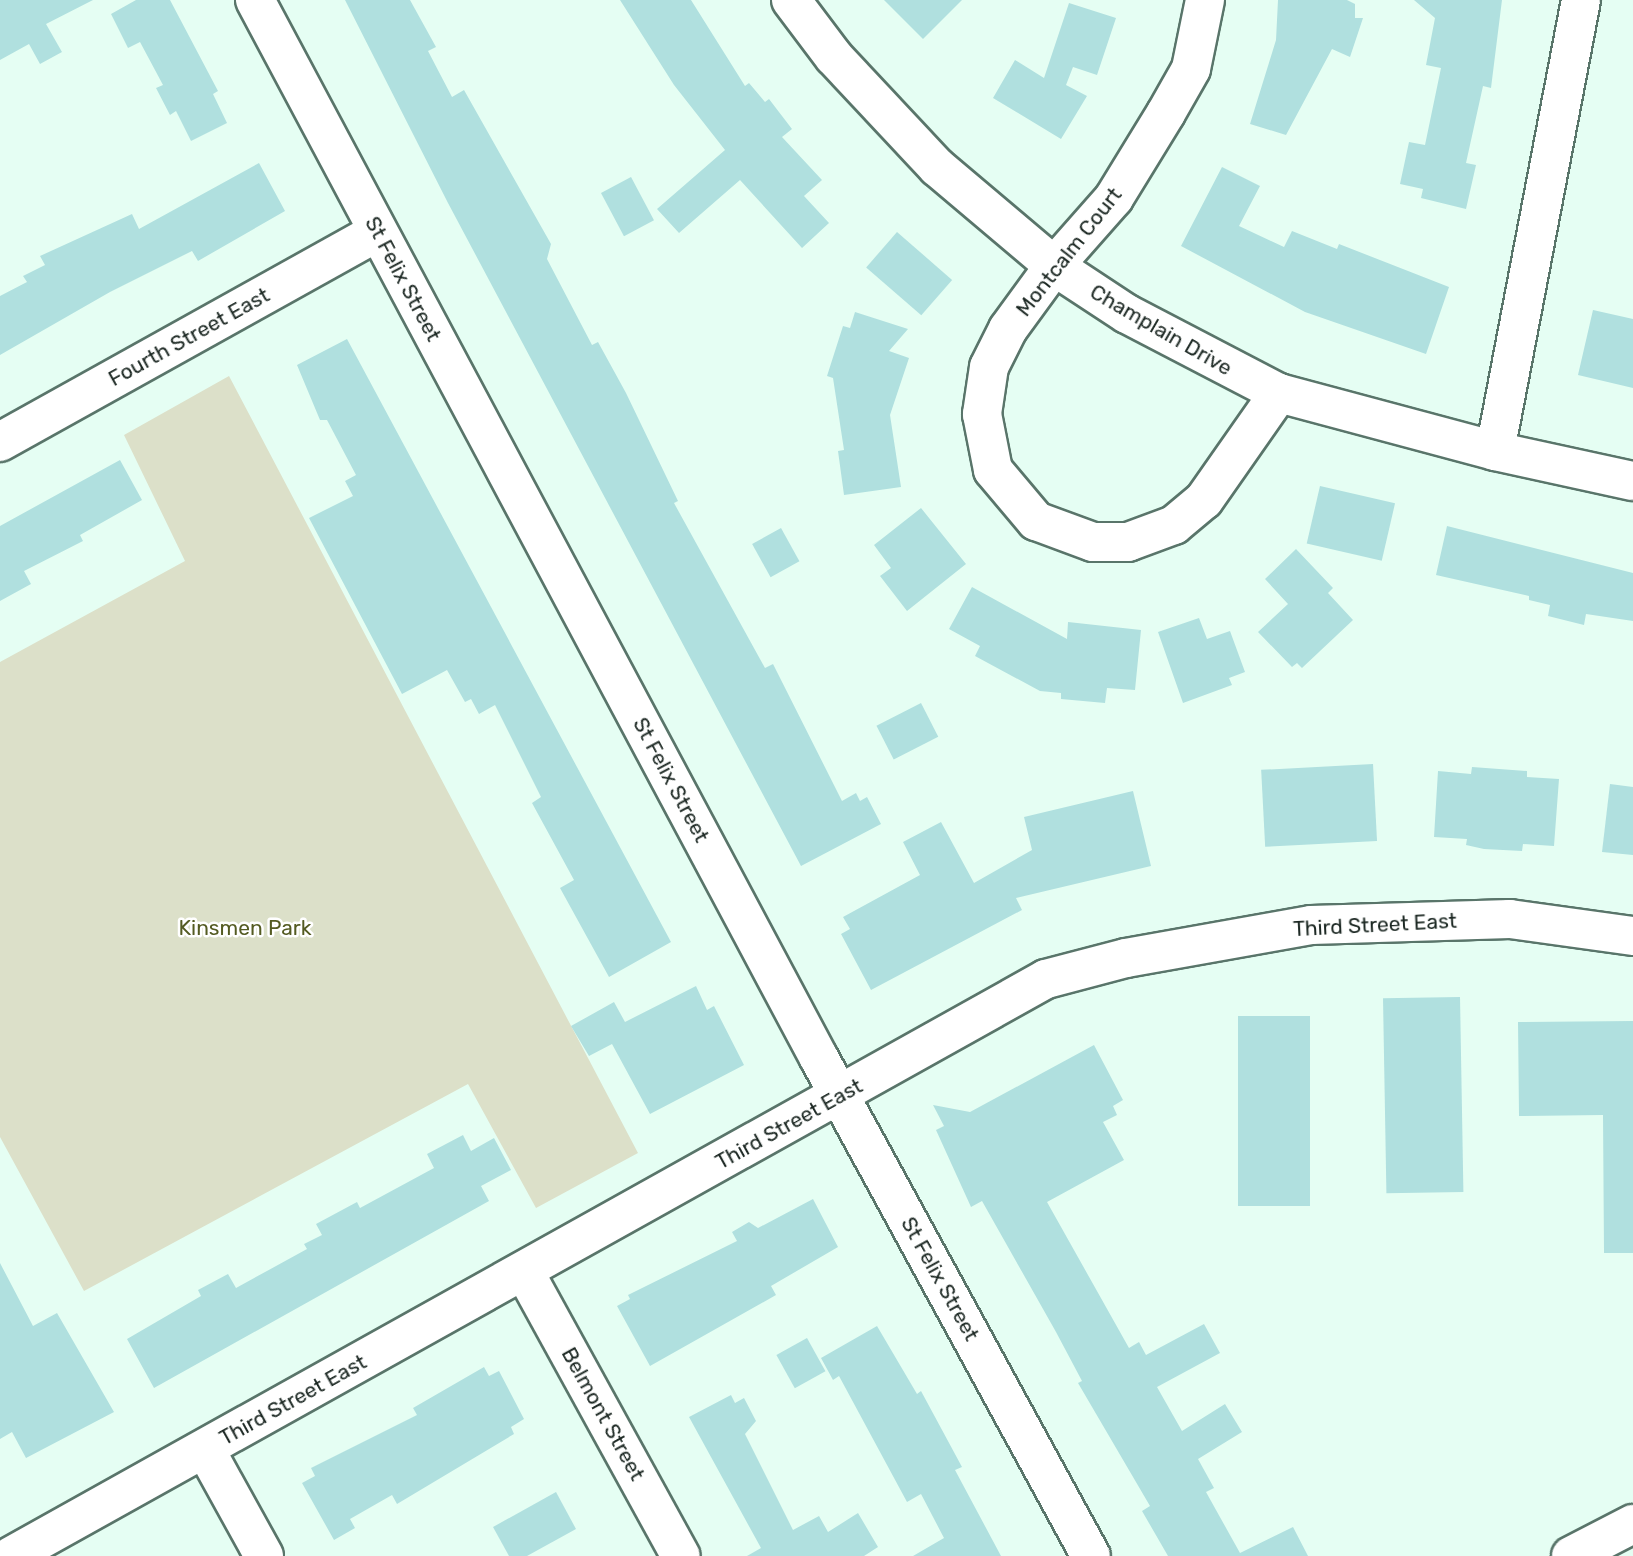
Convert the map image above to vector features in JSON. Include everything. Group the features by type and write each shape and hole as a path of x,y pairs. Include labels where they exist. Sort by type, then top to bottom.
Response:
{"street":[{"name":"St Felix Street","path":"255,0 840,1096 1091,1556"},
{"name":"Champlain Drive","path":"791,0 834,57 937,167 1054,266 1127,314 1279,393 1495,451 1633,481"},
{"name":"Montcalm Court","path":"1205,0 1191,69 1114,198 1054,266 1008,329 989,367 982,414 993,470 1036,521 1093,542 1128,542 1174,525 1204,500 1279,393"},
{"path":"1495,451 1581,0"},
{"name":"Fourth Street East","path":"0,442 378,232"},
{"name":"Third Street East","path":"11,1556 1046,979 1126,958 1311,925 1510,919 1633,936"},
{"name":"Belmont Street","path":"524,1271 681,1556"},
{"path":"205,1449 264,1556"},
{"path":"1571,1556 1633,1524"}],"green space":[{"name":"Kinsmen Park","path":"229,376 638,1153 536,1208 468,1084 84,1291 0,1137 0,662 185,561 124,435"}],"building":[{"path":"0,0 93,0 46,24 62,52 40,64 29,44 0,60"},
{"path":"136,0 170,0 218,91 213,94 227,123 191,141 176,111 170,115 156,88 163,85 140,42 128,48 111,14"},
{"path":"345,0 410,0 436,47 428,51 452,97 464,90 551,244 547,259 592,345 598,342 626,393 678,501 674,503 765,668 773,664 842,801 856,793 860,801 867,797 881,824 801,866 448,203"},
{"path":"620,0 691,0 745,86 749,83 765,102 769,99 792,129 782,137 822,180 804,196 829,223 802,248 740,180 679,233 657,209 725,150 674,85"},
{"path":"884,0 962,0 923,39"},
{"path":"1278,0 1347,0 1355,4 1355,18 1363,18 1350,57 1332,49 1286,135 1250,124 1276,40"},
{"path":"1414,0 1502,0 1491,88 1483,86 1466,163 1476,165 1466,209 1421,198 1423,189 1400,184 1409,142 1425,145 1441,68 1426,65 1435,18"},
{"path":"1069,3 1116,18 1097,75 1073,67 1066,85 1087,96 1061,139 993,98 1015,60 1044,78"},
{"path":"259,163 285,211 198,261 192,251 110,292 0,355 0,296 27,282 23,276 45,265 40,256 132,214 139,229"},
{"path":"1222,167 1260,186 1239,226 1284,247 1292,231 1337,249 1339,244 1449,287 1426,354 1305,312 1181,246"},
{"path":"631,177 654,220 624,236 601,193"},
{"path":"897,232 952,280 921,315 866,267"},
{"path":"1593,310 1633,319 1633,388 1578,375"},
{"path":"855,312 908,329 889,351 909,358 890,415 901,487 844,495 838,451 844,450 833,378 827,376 843,326 850,328"},
{"path":"347,339 671,942 609,977 560,888 574,880 532,803 541,797 495,705 479,714 471,699 465,702 447,670 402,694 309,518 353,496 345,481 356,475 327,420 320,420 297,365"},
{"path":"120,460 142,500 80,535 83,541 24,571 31,584 0,601 0,526"},
{"path":"1320,486 1395,503 1382,561 1307,543"},
{"path":"921,508 966,564 907,611 880,576 891,568 874,545"},
{"path":"1447,526 1633,573 1633,621 1586,614 1584,625 1548,616 1550,605 1529,600 1529,596 1436,575"},
{"path":"781,528 799,561 771,577 752,544"},
{"path":"1296,549 1333,588 1328,593 1353,620 1302,668 1297,663 1292,667 1258,632 1288,604 1265,579"},
{"path":"972,587 1067,639 1068,622 1141,630 1135,690 1107,688 1105,703 1061,699 1061,693 1040,691 975,656 980,646 949,629"},
{"path":"1199,618 1207,639 1230,631 1245,672 1229,678 1232,685 1183,703 1158,632"},
{"path":"921,703 938,737 894,760 876,726"},
{"path":"1373,764 1377,841 1265,847 1261,770"},
{"path":"1472,767 1527,771 1527,777 1559,779 1554,846 1523,844 1522,851 1484,849 1466,845 1467,839 1434,837 1438,771 1471,774"},
{"path":"1610,784 1633,787 1633,855 1602,852"},
{"path":"1133,791 1151,866 1016,898 1022,910 871,990 841,934 850,929 843,917 920,875 903,842 941,822 974,883 1032,850 1024,817"},
{"path":"696,986 707,1010 714,1006 744,1065 650,1114 612,1044 589,1056 571,1026 614,1002 625,1022"},
{"path":"1460,997 1463,1192 1386,1193 1383,998"},
{"path":"1238,1016 1310,1016 1310,1206 1238,1206"},
{"path":"1633,1021 1633,1253 1604,1253 1603,1115 1519,1116 1518,1022"},
{"path":"1094,1045 1123,1100 1113,1106 1117,1115 1103,1122 1124,1160 1047,1202 1129,1348 1139,1342 1146,1355 1204,1324 1220,1353 1157,1387 1182,1431 1225,1404 1242,1432 1198,1459 1214,1488 1206,1492 1240,1553 1293,1527 1308,1556 1168,1556 1142,1511 1150,1506 1078,1383 1082,1381 1056,1332 982,1201 971,1207 936,1130 944,1126 933,1105 970,1112"},
{"path":"463,1135 471,1151 494,1138 511,1170 481,1186 489,1201 154,1388 127,1339 201,1296 198,1290 228,1274 236,1288 307,1249 304,1244 322,1235 316,1224 357,1202 360,1208 434,1168 427,1154"},
{"path":"813,1199 838,1247 771,1286 776,1295 650,1366 617,1306 630,1299 628,1295 737,1241 732,1232 749,1222 758,1228"},
{"path":"0,1263 33,1326 57,1313 114,1412 26,1458 12,1432 0,1439"},
{"path":"877,1326 917,1394 921,1391 962,1467 955,1470 1001,1556 913,1556 944,1538 921,1494 907,1502 839,1376 833,1380 821,1358"},
{"path":"807,1338 825,1371 795,1388 776,1355"},
{"path":"484,1367 489,1376 499,1371 524,1419 511,1427 514,1434 397,1504 392,1495 350,1519 355,1528 334,1540 302,1483 315,1476 311,1468 417,1415 413,1408"},
{"path":"731,1395 735,1403 744,1398 756,1421 745,1434 793,1530 819,1516 828,1532 858,1513 878,1547 864,1556 747,1556 761,1548 689,1417"},
{"path":"556,1492 576,1529 527,1556 509,1556 493,1527"}]}
